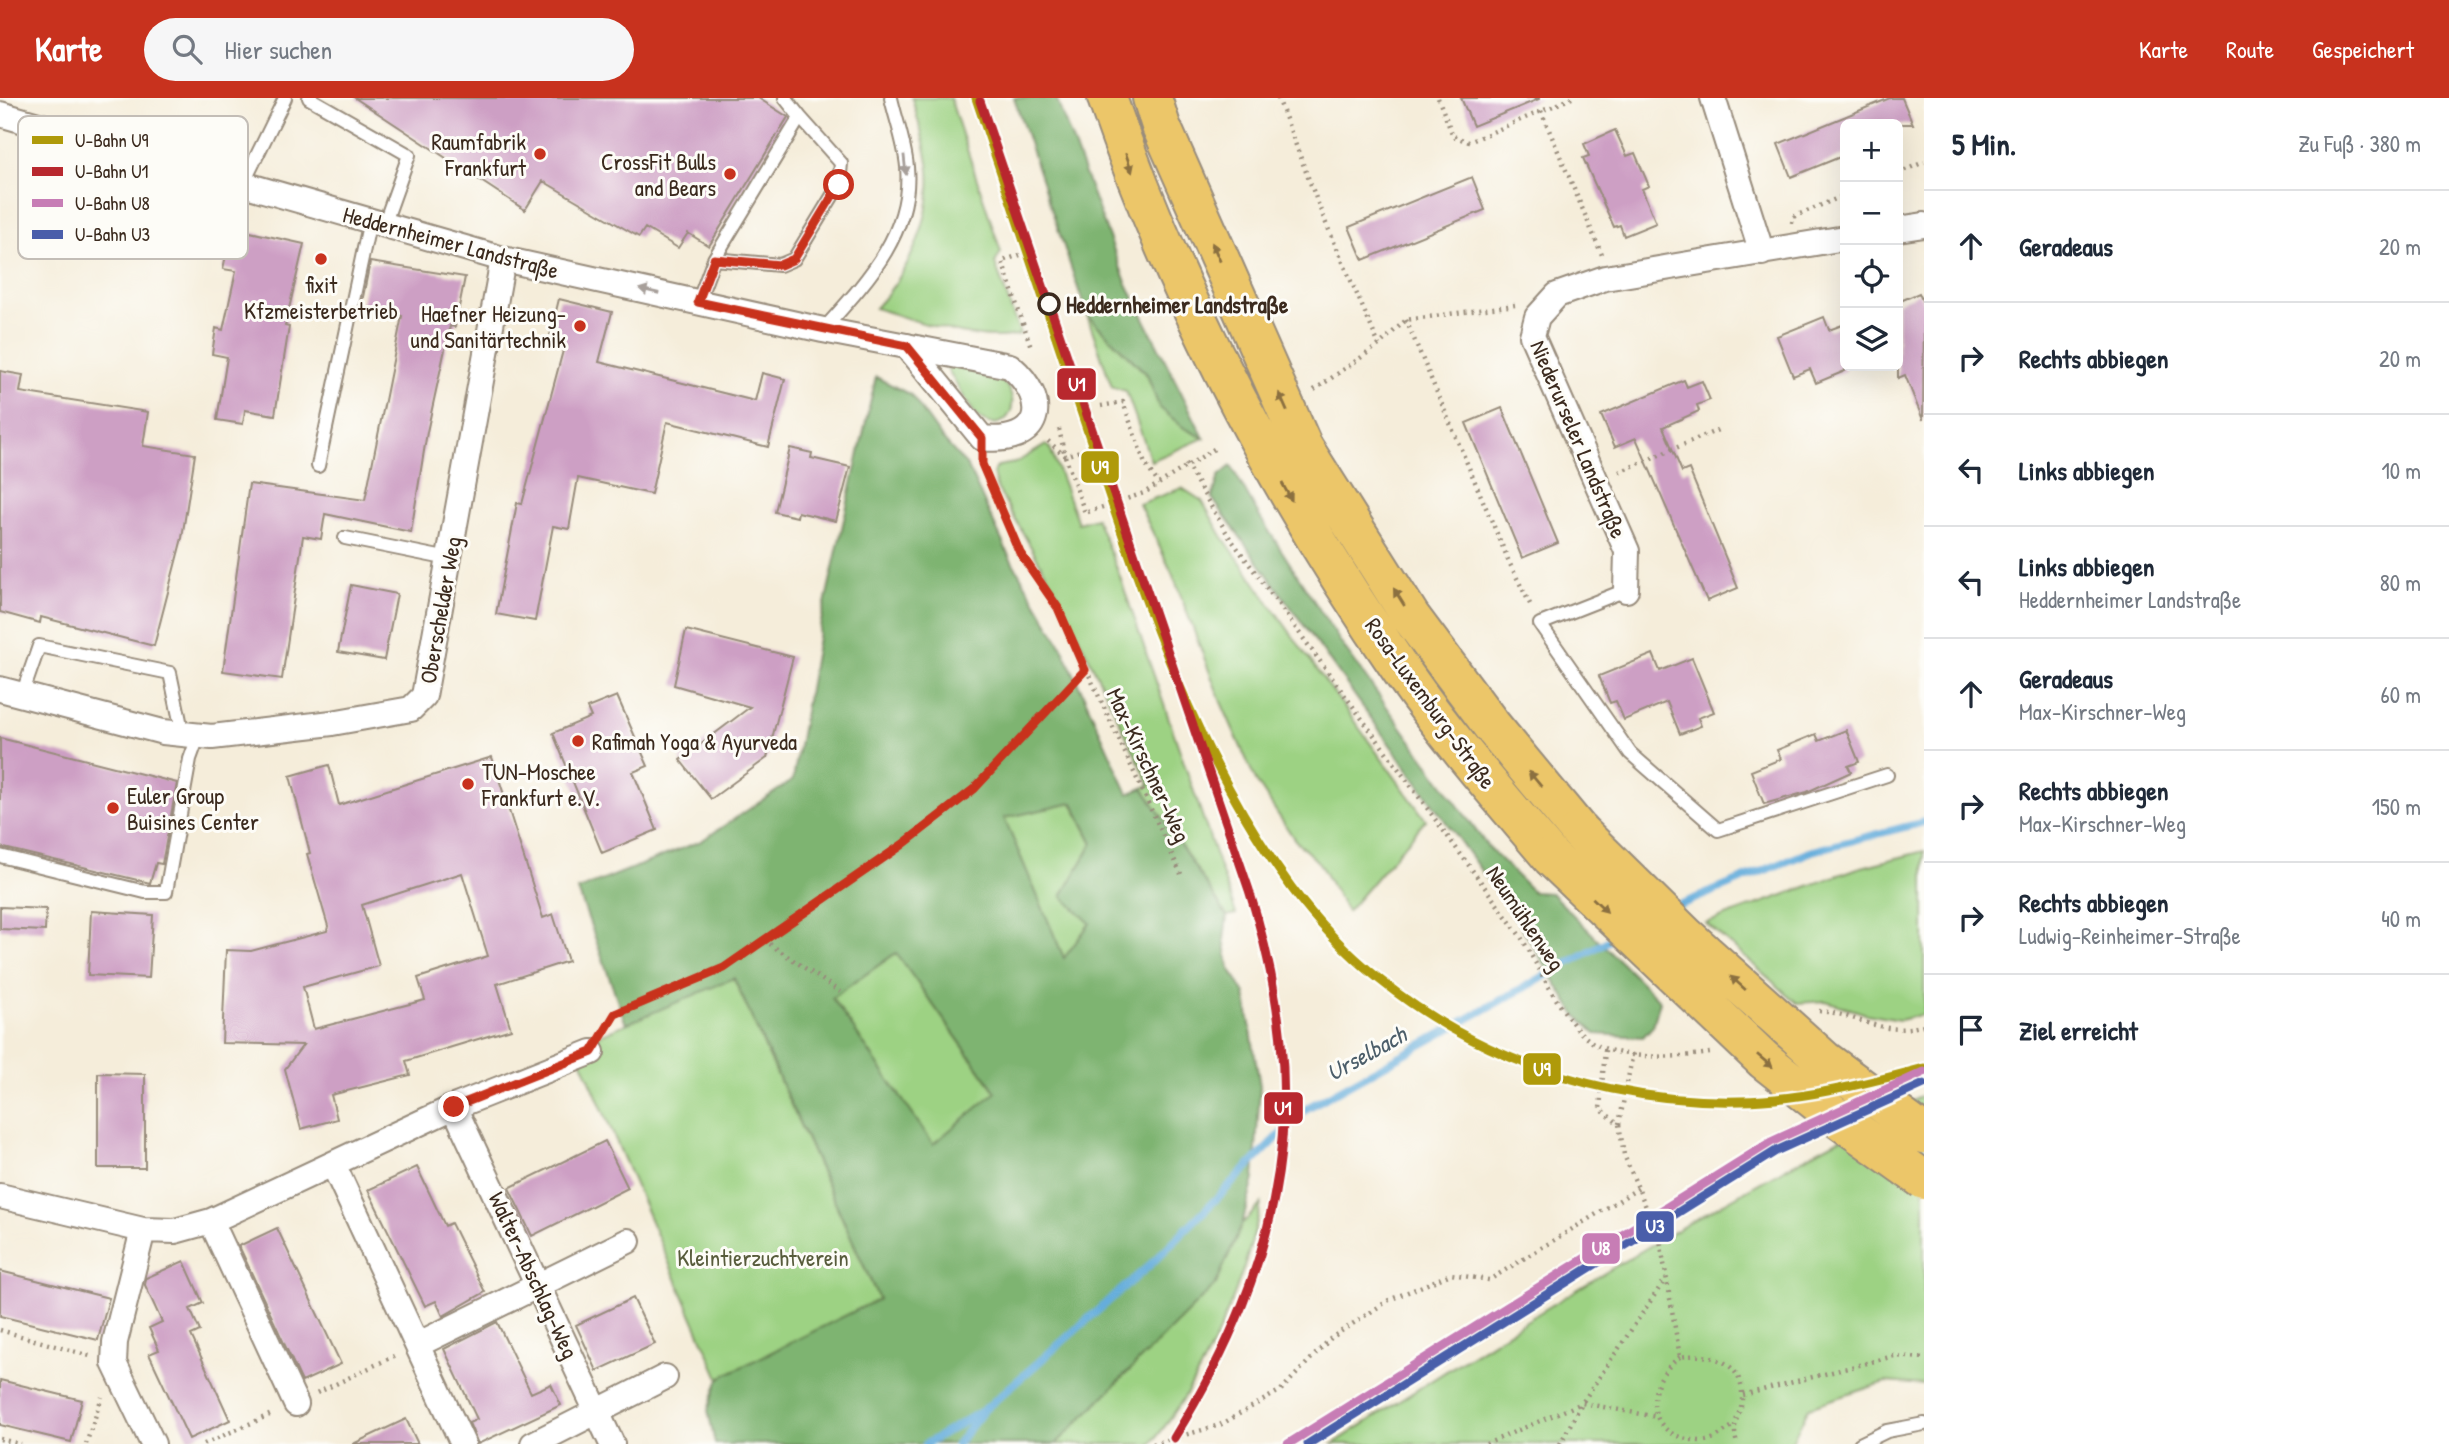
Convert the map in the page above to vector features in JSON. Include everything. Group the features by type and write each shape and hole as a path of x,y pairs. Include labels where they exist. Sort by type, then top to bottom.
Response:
{"highway":[{"name":"Rosa-Luxemburg-Straße","path":"1107,98 1133,174 1209,345 1289,496 1405,677 1551,857 1763,1060 1836,1118 1924,1180"},
{"name":"Rosa-Luxemburg-Straße","path":"1152,98 1161,126 1303,447 1410,616 1492,726 1579,831 1687,937 1824,1060 1924,1134"}],"street":[{"path":"1713,98 1762,253"},
{"name":"Heddernheimer Landstraße","path":"0,114 18,119"},
{"name":"Heddernheimer Landstraße","path":"248,185 503,259 823,330 1010,366 1024,379 1034,400 1033,422 1021,436 1003,441 982,438"},
{"path":"1903,228 1924,225"},
{"name":"Niederurseler Landstraße","path":"1626,590 1627,551 1532,336 1537,317 1557,295 1605,278 1840,239"},
{"name":"Oberschelder Weg","path":"11,692 190,736 332,723 411,709 424,696 503,259"},
{"path":"907,346 982,438"},
{"path":"0,1196 143,1230 175,1231 211,1221 454,1107 592,1052"},
{"name":"Walter-Abschlag-Weg","path":"454,1107 612,1444"},
{"path":"332,1164 463,1444"},
{"path":"211,1221 296,1404"},
{"path":"143,1230 115,1342 114,1363 153,1444"},
{"path":"417,1345 628,1241"},
{"path":"533,1444 665,1377"}],"lane":[{"path":"248,174 285,98"},
{"path":"309,98 409,155 377,223 318,466"},
{"path":"714,259 780,265 794,259 839,185 841,163 785,98"},
{"path":"823,330 880,266 901,217 907,168 891,98"},
{"path":"698,302 714,259 800,117"},
{"path":"345,538 449,559"},
{"path":"1626,590 1540,624 1629,753 1718,830 1887,775"},
{"path":"0,856 145,892 166,892 190,759 190,736 170,673 39,646 11,692"},
{"path":"1860,1444 1887,1431 1924,1424"}],"path":[{"path":"1278,98 1322,214 1379,345"},
{"path":"1438,98 1453,136 1469,142 1572,98"},
{"path":"1541,111 1604,260"},
{"path":"1903,171 1924,162"},
{"path":"1789,230 1793,217 1840,197"},
{"path":"1020,255 1002,261 1031,347"},
{"path":"1312,391 1379,345 1406,320 1497,306"},
{"path":"1406,320 1510,564 1540,624"},
{"path":"1101,405 1123,402 1145,464 1159,484"},
{"path":"1056,415 1065,456 1085,513 1144,493 1186,464 1214,449"},
{"path":"1610,475 1718,430"},
{"name":"Max-Kirschner-Weg","path":"982,438 982,464 1020,553 1058,608 1181,874"},
{"path":"1044,438 1065,456"},
{"path":"1065,456 1086,449"},
{"name":"Neumühlenweg","path":"1186,464 1228,535 1521,937 1558,1000 1586,1039 1605,1050"},
{"name":"Max-Kirschner-Weg","path":"592,1052 615,1014 724,968 902,845 974,789 1085,670"},
{"path":"764,940 840,992"},
{"path":"1817,1011 1829,1011 1875,1027 1924,1025"},
{"path":"1619,1124 1600,1109 1605,1050 1676,1058 1716,1051"},
{"path":"1633,1053 1619,1124 1624,1155 1660,1240 1664,1280 1680,1356"},
{"path":"1153,1444 1220,1424 1281,1390 1331,1338 1389,1300 1451,1274 1489,1280 1639,1188"},
{"path":"1560,1444 1582,1403 1664,1280"},
{"path":"0,1330 114,1363 86,1444"},
{"path":"1732,1426 1707,1442 1678,1438 1657,1417 1653,1399 1656,1382 1665,1367 1680,1356 1701,1353 1721,1360 1736,1375 1742,1395 1732,1426 1737,1444"},
{"path":"1742,1395 1894,1356 1924,1358"},
{"path":"1486,1444 1582,1403 1657,1417"},
{"path":"0,1439 21,1444"}],"green space":[{"path":"912,98 950,98 1001,252 995,263 1020,334 986,337 967,334 875,308 908,263 927,208 928,162"},
{"path":"1014,98 1056,98 1126,282 1204,438 1184,428 1159,407 1147,374 1087,315"},
{"path":"1087,315 1147,375 1159,407 1184,428 1204,438 1151,461 1126,391 1112,387"},
{"path":"946,365 983,371 1002,381 1012,398 1012,407 1004,420 989,423 980,419"},
{"path":"876,377 911,395 941,437 968,467 1009,556 1062,647 1128,794 1143,788 1227,916 1224,939 1229,967 1245,994 1260,1086 1254,1179 1242,1224 1216,1284 1056,1444 715,1444 708,1410 719,1378 879,1299 734,978 626,1024 578,890 701,841 793,780 820,626","holes":["1073,803 1093,843 1062,896 1090,923 1064,958 1004,818","896,953 996,1092 933,1144 832,998"]},
{"path":"1046,445 1050,448 1078,523 1096,518 1118,571 1236,914 1227,916 1143,788 1150,785 1059,596 996,486 993,473 998,466 1015,463"},
{"path":"1231,466 1258,514 1343,646 1488,847 1533,892 1551,893 1660,1001 1653,1026 1643,1037 1596,1034 1575,1014 1521,926 1212,498 1219,476"},
{"path":"1182,488 1202,501 1222,536 1426,820 1347,912 1319,863 1295,840 1256,781 1221,702 1172,573 1139,504"},
{"path":"1072,803 1093,843 1062,896 1090,923 1064,959 1004,818"},
{"path":"1924,851 1924,1014 1900,1020 1866,1014 1826,1001 1797,1003 1706,923 1858,868"},
{"path":"896,953 996,1093 933,1144 832,998"},
{"name":"Kleintierzuchtverein","path":"733,977 879,1300 719,1378 575,1046"},
{"path":"1924,1095 1924,1385 1886,1382 1809,1407 1791,1444 1333,1444 1624,1261 1773,1175"},
{"path":"1261,1204 1254,1235 1233,1298 1205,1361 1170,1419 1151,1444 1056,1444 1216,1284 1242,1224"}],"building":[{"path":"355,98 758,98 788,117 709,246 688,233 678,248 645,228 639,237 543,181 525,210"},
{"path":"1461,98 1539,98 1539,99 1473,126"},
{"path":"1890,98 1902,98 1913,124 1903,124 1903,119 1840,119 1840,157 1791,177 1778,144"},
{"path":"1615,130 1627,156 1635,153 1649,186 1642,189 1656,223 1624,236 1620,225 1614,227 1583,158 1589,156 1584,144"},
{"path":"1472,177 1485,210 1363,260 1349,227"},
{"path":"248,232 304,244 285,326 289,327 275,415 245,410 243,424 217,420 227,357 212,354 216,328 223,330 236,271 223,269 225,259 248,259"},
{"path":"370,262 465,277 455,327 450,326 427,432 411,532 325,514 321,539 303,536 282,679 223,671 249,484 365,500 402,316 361,307"},
{"path":"1919,293 1924,305 1923,420 1905,375 1898,378 1898,371 1903,371 1903,300"},
{"path":"559,299 612,312 599,362 755,401 762,373 785,379 768,447 667,422 651,494 578,478 569,529 553,526 535,621 496,614 517,503 522,504 565,343 549,340"},
{"path":"1824,317 1829,330 1840,326 1840,371 1845,371 1816,383 1810,369 1793,376 1777,336"},
{"path":"0,371 23,375 20,392 148,412 143,446 195,454 182,538 154,646 41,617 40,623 0,612"},
{"path":"1684,380 1687,387 1702,381 1710,400 1697,405 1699,411 1663,427 1682,472 1689,469 1738,588 1707,601 1636,438 1615,447 1601,415"},
{"path":"1502,408 1558,543 1522,558 1466,423"},
{"path":"790,448 812,453 811,458 850,467 836,521 798,512 797,517 775,512"},
{"path":"351,585 397,594 384,660 338,652"},
{"path":"686,630 793,657 767,758 711,799 680,760 750,707 674,685"},
{"path":"1653,654 1660,671 1692,658 1714,712 1698,718 1701,726 1680,734 1667,702 1624,720 1616,701 1610,703 1599,676"},
{"path":"617,696 648,766 633,772 657,830 602,853 553,733 591,717 587,708"},
{"path":"1846,730 1859,762 1848,766 1851,772 1807,792 1764,804 1751,771 1781,759 1777,750 1816,734 1819,741"},
{"path":"0,738 177,783 162,864 156,863 150,883 0,847"},
{"path":"492,757 543,918 553,914 568,961 497,984 511,1029 406,1061 410,1075 331,1095 337,1119 301,1129 285,1069 303,1045 222,1043 226,950 251,951 327,931 328,926 307,854 310,853 290,776 329,765 339,805","holes":["462,873 488,956 418,978 425,1000 314,1029 303,987 379,966 362,905"]},
{"path":"0,907 46,909 45,931 0,929"},
{"path":"91,911 153,915 149,978 88,975"},
{"path":"98,1073 145,1074 145,1168 98,1168"},
{"path":"605,1141 628,1188 532,1236 509,1188"},
{"path":"417,1167 445,1226 451,1223 485,1292 443,1316 436,1301 425,1306 368,1190"},
{"path":"277,1228 341,1364 302,1382 239,1246"},
{"path":"184,1261 203,1303 190,1309 200,1331 191,1335 230,1420 189,1439 149,1354 159,1350 149,1328 162,1322 145,1285 146,1278"},
{"path":"0,1271 109,1298 98,1340 0,1316"},
{"path":"633,1298 655,1344 597,1371 576,1325"},
{"path":"497,1322 531,1393 551,1384 561,1405 478,1444 469,1423 477,1419 444,1349"},
{"path":"0,1380 82,1400 71,1442 0,1425"},
{"path":"406,1419 418,1444 353,1444"}],"waterway":[{"name":"Urselbach","path":"1672,908 1812,851 1924,822"},
{"name":"Urselbach","path":"926,1444 984,1410 1151,1264 1307,1108 1617,936"},
{"name":"Urselbach","path":"957,1444 980,1415"}],"metro line":[{"name":"U9","path":"976,98 1132,561 1175,675 1227,784 1257,837 1291,887 1333,937 1380,980 1433,1017 1489,1048 1549,1072 1611,1089 1675,1099 1763,1100 1833,1090 1924,1068"},
{"name":"U1","path":"980,101 1249,890 1269,965 1281,1037 1284,1106 1278,1173 1265,1239 1243,1304 1212,1370 1174,1438"},
{"name":"U8","path":"1288,1444 1771,1142 1924,1072"},
{"name":"U3","path":"1308,1444 1776,1151 1924,1084"}],"place":[{"name":"Raumfabrik Frankfurt","path":"540,154"},
{"name":"CrossFit Bulls and Bears","path":"730,174"},
{"name":"fixit Kfzmeisterbetrieb","path":"321,259"},
{"name":"Heddernheimer Landstraße","path":"1049,304"},
{"name":"Haefner Heizung- und Sanitärtechnik","path":"580,326"},
{"name":"Rafimah Yoga & Ayurveda","path":"578,741"},
{"name":"TUN-Moschee Frankfurt e.V.","path":"468,784"},
{"name":"Euler Group Buisines Center","path":"113,808"}],"route":[{"path":"454,1107 592,1052 615,1014 724,968 902,845 974,789 1062,698 1085,670 1058,608 1020,553 982,464 982,438 907,346 698,302 714,259 780,265 794,259 839,185"}]}
